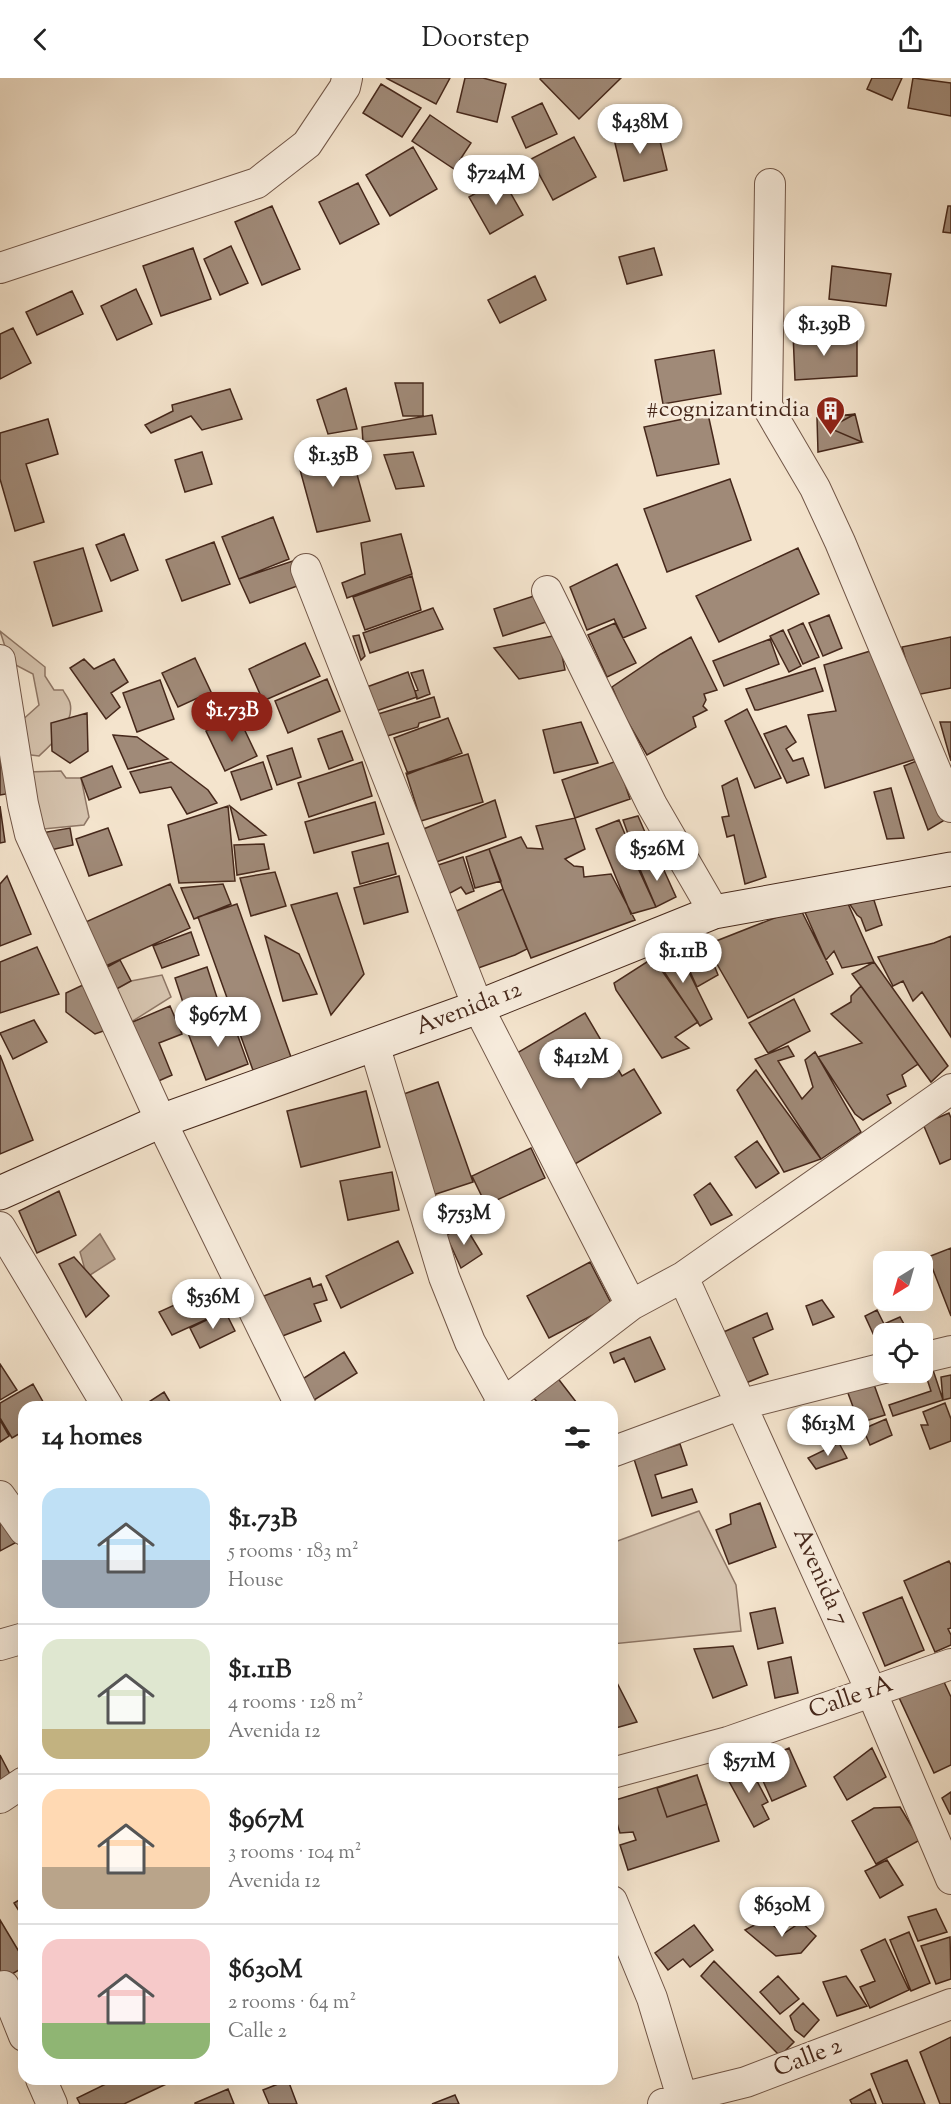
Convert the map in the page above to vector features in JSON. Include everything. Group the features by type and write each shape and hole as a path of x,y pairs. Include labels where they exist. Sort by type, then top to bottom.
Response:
{"street":[{"path":"0,268 257,183 307,144 345,87 347,78"},
{"path":"770,184 767,406 815,488 945,777 951,807"},
{"path":"306,569 478,1007 631,1305"},
{"path":"547,591 652,805 714,912"},
{"path":"0,660 22,804 30,834 161,1121 298,1401"},
{"name":"Avenida 12","path":"0,1193 161,1121 478,1007 714,912 951,869"},
{"path":"374,1044 444,1277 470,1342 498,1401"},
{"path":"505,1401 631,1305 683,1278 951,1089"},
{"path":"0,1227 104,1401"},
{"name":"Avenida 7","path":"683,1278 871,1691 951,1879"},
{"path":"933,1355 951,1351"},
{"path":"618,1450 742,1404 873,1371"},
{"path":"0,1496 18,1522"},
{"path":"0,1645 18,1640"},
{"name":"Calle 1A","path":"618,1771 728,1742 951,1664"},
{"path":"0,1798 18,1786"},
{"path":"618,1916 652,1998 676,2102"},
{"path":"9,1984 18,2015"},
{"name":"Calle 2","path":"676,2102 746,2082 951,2004"},
{"path":"43,2085 51,2104"}],"shaded area":[{"path":"0,631 45,667 45,676 54,690 63,690 70,703 71,711 66,725 39,756 23,754 19,723 39,705 33,674 10,662"},
{"path":"61,771 66,778 81,778 89,817 84,825 33,830 26,772"},
{"path":"162,975 171,997 128,1024 111,992 131,981"},
{"path":"100,1234 115,1259 87,1277 80,1252"},
{"path":"699,1511 736,1585 741,1631 618,1643 618,1541"}],"building":[{"path":"386,78 450,78 436,104"},
{"path":"465,78 483,78 506,84 497,122 457,112"},
{"path":"541,78 621,78 579,119"},
{"path":"872,78 902,78 892,100 867,89"},
{"path":"913,78 951,83 951,116 908,108"},
{"path":"381,84 421,108 402,137 363,113"},
{"path":"542,103 557,134 526,148 512,117"},
{"path":"430,115 471,143 454,169 412,141"},
{"path":"657,129 667,170 624,181 614,139"},
{"path":"574,137 596,177 553,200 531,159"},
{"path":"413,147 437,189 390,216 366,175"},
{"path":"502,178 523,215 490,234 469,197"},
{"path":"358,183 379,224 340,244 319,202"},
{"path":"272,206 300,269 262,285 235,222"},
{"path":"948,206 951,206 951,233 943,232"},
{"path":"231,246 248,283 220,295 204,259"},
{"path":"193,248 211,299 161,316 143,266"},
{"path":"654,248 662,275 627,284 619,257"},
{"path":"832,266 891,274 886,306 829,299"},
{"path":"535,276 546,300 500,323 488,300"},
{"path":"136,289 152,324 117,340 101,306"},
{"path":"72,291 83,314 37,335 26,312"},
{"path":"13,328 31,363 0,379 0,334"},
{"path":"793,333 857,338 857,376 795,380"},
{"path":"714,350 721,394 663,404 655,360"},
{"path":"395,383 423,383 423,416 403,416"},
{"path":"346,388 357,429 328,434 317,400"},
{"path":"230,389 242,419 202,430 191,416 151,433 145,425 173,411 172,405"},
{"path":"708,414 719,464 657,476 644,427"},
{"name":"#cognizantindia","path":"855,414 862,442 818,452 817,418"},
{"name":"#cognizantindia","path":"855,414 829,428 862,442 818,452 817,418"},
{"path":"432,415 436,434 363,442 362,427"},
{"path":"48,419 58,454 26,464 44,522 15,531 0,479 0,433"},
{"path":"348,442 370,521 317,532 296,455"},
{"path":"202,452 212,484 185,492 175,460"},
{"path":"413,452 424,486 396,489 384,455"},
{"path":"730,479 751,540 667,572 644,509"},
{"path":"273,517 289,559 239,579 222,537"},
{"path":"124,534 138,570 111,581 96,545"},
{"path":"401,534 412,574 347,598 342,583 365,574 361,543"},
{"path":"214,542 230,584 182,601 166,560"},
{"path":"83,548 102,611 53,626 34,562"},
{"path":"798,548 819,594 719,642 696,596"},
{"path":"293,561 300,585 250,603 239,579"},
{"path":"617,564 646,628 623,638 614,619 587,630 570,587"},
{"path":"412,576 421,610 365,630 353,597"},
{"path":"537,595 546,622 503,636 494,609"},
{"path":"433,608 443,629 370,653 363,633"},
{"path":"829,615 842,648 823,656 809,623"},
{"path":"615,623 636,663 607,677 588,635"},
{"path":"803,623 819,657 803,664 788,630"},
{"path":"783,630 801,666 789,672 770,636"},
{"path":"359,635 365,656 361,660 353,636"},
{"path":"558,635 565,670 519,679 494,648"},
{"path":"691,637 717,690 704,694 706,700 703,706 707,710 693,717 696,727 647,755 625,717 612,687"},
{"path":"951,637 951,688 916,695 902,647"},
{"path":"770,639 779,664 724,686 713,661"},
{"path":"305,643 320,676 263,701 249,669"},
{"path":"877,649 919,758 825,788 808,715 836,711 824,665"},
{"path":"195,658 211,692 178,707 162,673"},
{"path":"84,659 94,669 114,659 128,682 111,693 120,707 106,719 70,668"},
{"path":"815,668 823,691 755,710 746,689"},
{"path":"423,670 430,694 417,699 415,691 418,690 411,673"},
{"path":"408,672 417,697 376,711 364,688"},
{"path":"327,679 340,711 288,733 275,701"},
{"path":"160,680 174,719 137,732 123,693"},
{"path":"434,697 440,717 419,723 418,727 387,736 378,714"},
{"path":"747,709 781,778 755,788 725,721"},
{"path":"87,713 88,751 70,763 52,751 51,723"},
{"path":"238,716 257,756 225,771 206,731"},
{"path":"448,718 462,753 408,774 394,738"},
{"path":"581,722 598,763 554,773 543,730"},
{"path":"940,722 951,722 951,761"},
{"path":"786,726 796,742 786,749 793,761 803,758 809,775 787,783 764,734"},
{"path":"342,731 353,760 329,769 318,739"},
{"path":"113,735 137,737 168,759 128,769"},
{"path":"292,748 301,777 277,785 267,756"},
{"path":"468,754 483,802 421,821 406,773"},
{"path":"6,760 12,793 0,795 0,761"},
{"path":"919,760 943,821 928,830 904,766"},
{"path":"617,761 630,799 575,818 562,780"},
{"path":"171,762 208,790 217,803 187,814 171,787 140,793 130,772"},
{"path":"263,762 272,789 241,800 231,772"},
{"path":"362,762 372,796 309,817 298,783"},
{"path":"112,766 121,787 89,800 81,778"},
{"path":"737,778 766,877 745,884 734,835 727,837 722,817 729,816 722,786"},
{"path":"891,788 904,838 887,839 874,792"},
{"path":"495,800 506,837 428,865 416,832"},
{"path":"375,802 384,834 314,853 305,822"},
{"path":"0,806 5,842 0,843"},
{"path":"228,806 235,881 179,883 168,825"},
{"path":"230,806 266,835 239,840"},
{"path":"638,816 654,853 637,859 623,820"},
{"path":"575,818 585,849 565,859 574,866 583,867 584,877 611,874 635,920 531,958 489,849 521,837 527,848 543,849 536,826"},
{"path":"619,820 656,907 631,914 596,829"},
{"path":"70,828 73,845 46,851 41,833"},
{"path":"108,828 122,865 89,876 76,839"},
{"path":"388,843 396,874 360,884 352,852"},
{"path":"264,844 269,869 237,875 234,845"},
{"path":"489,849 501,881 475,888 466,857"},
{"path":"463,857 474,891 466,894 461,887 443,897 432,867"},
{"path":"658,857 676,897 656,907 637,866"},
{"path":"275,872 286,906 251,916 240,878"},
{"path":"7,876 31,934 0,946 0,884"},
{"path":"399,876 408,912 364,924 354,888"},
{"path":"170,884 190,928 99,969 79,925"},
{"path":"223,884 231,904 194,919 181,888"},
{"path":"503,889 527,949 467,972 446,916"},
{"path":"871,891 882,925 866,931 861,918 845,897"},
{"path":"337,893 364,974 331,1015 291,905"},
{"path":"845,897 874,962 842,968 834,951 826,960 804,910"},
{"path":"237,904 292,1060 254,1073 198,917"},
{"path":"800,908 833,974 748,1018 706,945"},
{"path":"191,932 199,955 162,968 153,946"},
{"path":"265,936 299,954 317,994 283,1001"},
{"path":"951,936 951,1037 922,992 913,1001 903,981 893,986 878,957 934,943"},
{"path":"706,945 718,975 697,987 683,956"},
{"path":"37,947 59,994 0,1013 0,962"},
{"path":"678,950 712,1019 700,1026 663,970 656,969 653,958"},
{"path":"653,958 698,1022 675,1037 689,1048 662,1058 616,990 614,983"},
{"path":"120,960 131,981 111,992 100,971"},
{"path":"874,962 948,1066 931,1082 852,974"},
{"path":"207,967 222,1013 190,1024 175,978"},
{"path":"87,983 109,1029 95,1034 66,1012 66,993"},
{"path":"861,986 918,1064 902,1075 906,1086 887,1095 891,1103 863,1120 855,1114 818,1057 862,1043 831,1014 851,1002 851,996"},
{"path":"794,999 810,1031 768,1053 749,1023"},
{"path":"170,1006 182,1034 159,1043 172,1075 154,1083 128,1024"},
{"path":"585,1013 622,1076 634,1069 661,1113 570,1167 507,1059"},
{"path":"231,1017 248,1064 206,1080 188,1033"},
{"path":"34,1020 47,1042 13,1059 0,1033"},
{"path":"788,1046 794,1056 778,1061 802,1099 813,1087 805,1060 815,1052 861,1132 821,1159 755,1059"},
{"path":"0,1055 33,1140 0,1154"},
{"path":"756,1070 821,1159 784,1172 737,1090"},
{"path":"438,1082 473,1182 433,1195 398,1096"},
{"path":"366,1091 380,1147 301,1167 287,1111"},
{"path":"949,1113 951,1159 940,1164 923,1124"},
{"path":"757,1141 779,1173 756,1188 735,1157"},
{"path":"531,1148 545,1178 486,1205 472,1176"},
{"path":"392,1172 399,1210 348,1220 340,1181"},
{"path":"710,1183 732,1215 711,1225 694,1195"},
{"path":"59,1191 76,1235 37,1253 19,1211"},
{"path":"465,1226 482,1254 461,1268 446,1235"},
{"path":"398,1241 413,1273 341,1308 326,1276"},
{"path":"951,1248 951,1316 933,1270 933,1255"},
{"path":"74,1257 109,1296 86,1317 59,1264"},
{"path":"590,1262 612,1305 549,1338 527,1296"},
{"path":"310,1278 313,1287 321,1284 327,1300 314,1304 321,1321 280,1337 264,1296"},
{"path":"214,1287 225,1311 172,1335 159,1312"},
{"path":"822,1300 834,1317 813,1325 806,1306"},
{"path":"225,1311 235,1331 200,1348 190,1328"},
{"path":"878,1311 884,1323 873,1323 873,1333 865,1316"},
{"path":"767,1313 773,1329 753,1338 768,1374 741,1385 719,1334"},
{"path":"900,1317 903,1323 886,1323"},
{"path":"650,1337 665,1369 635,1382 624,1358 614,1363 610,1353"},
{"path":"344,1352 357,1373 313,1401 298,1382"},
{"path":"0,1364 17,1390 0,1400"},
{"path":"933,1370 943,1400 893,1416 889,1405 931,1391 928,1383 933,1383"},
{"path":"553,1372 575,1401 536,1401 527,1391"},
{"path":"951,1375 951,1398 943,1400 941,1377"},
{"path":"872,1379 885,1415 859,1423 845,1385"},
{"path":"33,1384 43,1401 18,1401 18,1434 12,1438 0,1418 0,1403"},
{"path":"164,1392 169,1401 150,1401"},
{"path":"945,1403 951,1419 951,1441 930,1449 921,1425 928,1425 923,1412"},
{"path":"886,1419 892,1435 870,1445 863,1429"},
{"path":"0,1420 9,1436 0,1442"},
{"path":"839,1443 847,1458 816,1469 808,1458"},
{"path":"680,1444 687,1465 655,1475 662,1498 692,1489 697,1502 652,1516 634,1459"},
{"path":"760,1503 776,1547 729,1564 716,1530 731,1524 730,1514"},
{"path":"0,1516 15,1543 0,1551"},
{"path":"949,1561 951,1565 951,1628 948,1629 951,1635 951,1645 935,1652 904,1581"},
{"path":"902,1597 924,1650 885,1666 863,1613"},
{"path":"775,1608 783,1643 758,1649 750,1613"},
{"path":"733,1646 747,1685 713,1698 694,1649"},
{"path":"791,1657 798,1693 775,1698 768,1662"},
{"path":"944,1682 951,1697 951,1765 934,1773 896,1691"},
{"path":"618,1685 637,1722 618,1727"},
{"path":"789,1748 806,1786 772,1801 755,1763"},
{"path":"872,1748 886,1777 847,1800 834,1777"},
{"path":"0,1755 12,1778 0,1788"},
{"path":"748,1764 768,1802 762,1805 769,1819 754,1827 726,1776"},
{"path":"697,1775 719,1841 628,1870 620,1845 636,1840 633,1832 620,1833 618,1799"},
{"path":"697,1775 707,1804 667,1817 657,1788"},
{"path":"951,1792 951,1814 950,1814 942,1798"},
{"path":"900,1807 920,1840 876,1864 852,1821 874,1808"},
{"path":"887,1860 903,1885 880,1898 865,1871"},
{"path":"936,1909 947,1932 918,1941 908,1917"},
{"path":"766,1919 783,1934 801,1922 816,1936 801,1953 776,1956 745,1930"},
{"path":"0,1920 18,1950 18,1970 0,1981"},
{"path":"694,1925 713,1950 690,1967 683,1959 668,1970 655,1953"},
{"path":"909,1932 930,1983 911,1991 890,1940"},
{"path":"950,1937 951,1979 936,1984 921,1946"},
{"path":"885,1939 909,1990 870,2008 860,1987 875,1981 861,1950"},
{"path":"714,1961 794,2042 780,2056 701,1976"},
{"path":"778,1976 799,1999 780,2014 760,1992"},
{"path":"846,1976 867,2006 837,2016 823,1982"},
{"path":"803,2003 819,2020 804,2037 795,2030 790,2016"},
{"path":"951,2037 951,2104 940,2104 920,2052"},
{"path":"907,2060 925,2104 883,2104 871,2074"},
{"path":"104,2085 164,2085 124,2104 80,2104 77,2098"},
{"path":"276,2085 290,2085 297,2104 269,2104 263,2090"},
{"path":"228,2089 234,2104 195,2104 195,2103"},
{"path":"870,2089 876,2104 852,2104 850,2100"},
{"path":"455,2095 459,2104 432,2104"}],"place":[{"name":"#cognizantindia","path":"831,436"}]}
